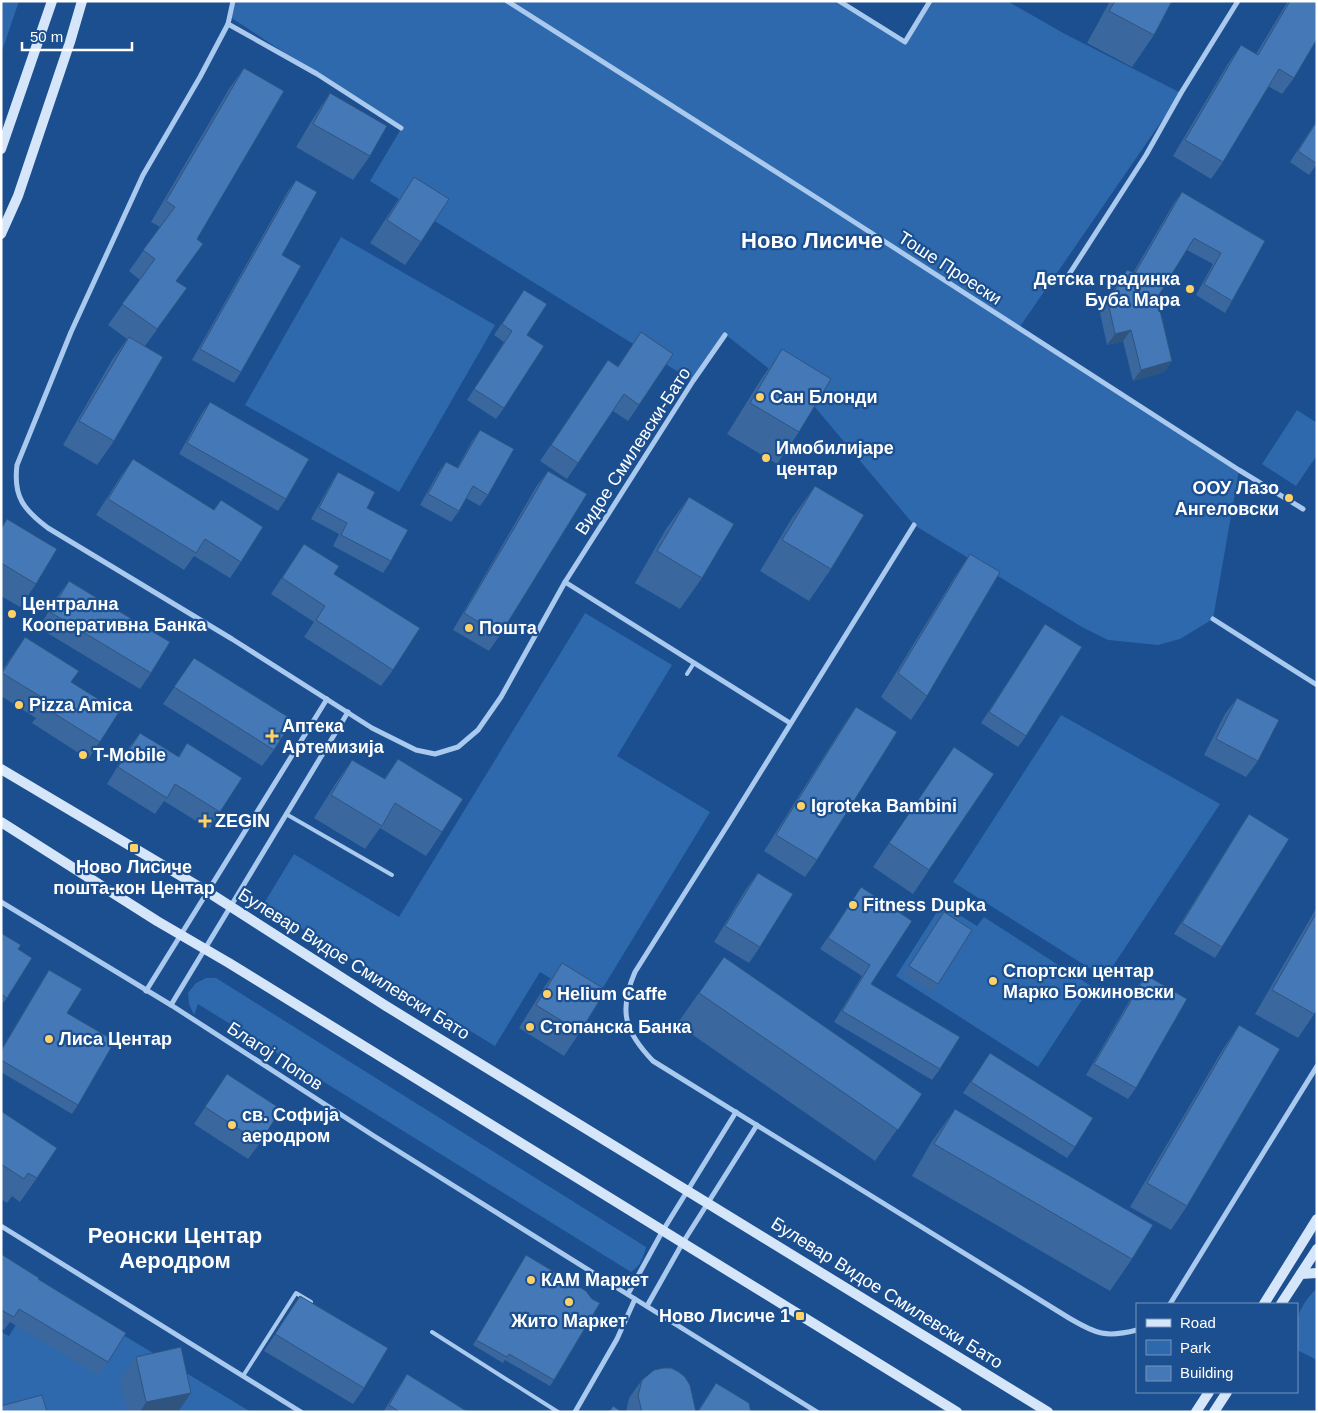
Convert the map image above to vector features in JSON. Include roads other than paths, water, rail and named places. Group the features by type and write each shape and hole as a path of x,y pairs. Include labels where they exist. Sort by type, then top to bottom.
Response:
{"street":[{"path":"1,148 52,1"},
{"path":"1,234 22,187 82,1"},
{"name":"Видое Смилевски-Бато","path":"233,1 228,24 200,77 143,175 115,234 17,465 15,481 18,495 30,515 48,528 232,639 372,728 416,750 435,754 458,747 478,730 500,697 565,582 693,381 725,335"},
{"name":"Тоше Проески","path":"507,1 1239,470 1303,509"},
{"path":"839,1 905,42 930,1"},
{"path":"1068,276 1146,155 1181,93 1238,1"},
{"path":"228,24 317,74 401,128"},
{"path":"914,525 634,972 629,985 626,1019 631,1033 639,1046 653,1061 1090,1331 1115,1334 1136,1330"},
{"path":"565,582 790,723"},
{"path":"1213,619 1317,685"},
{"path":"146,991 327,699"},
{"path":"170,1005 348,712"},
{"name":"Булевар Видое Смилевски Бато","path":"1,768 208,892 386,1006 1048,1412"},
{"path":"1,822 181,936 957,1412"},
{"name":"Благој Попов","path":"1,902 170,1005 390,1146 817,1412"},
{"path":"1171,1303 1317,1066"},
{"path":"628,1294 662,1232 736,1112"},
{"path":"647,1306 682,1244 757,1125"},
{"path":"1265,1303 1317,1219"},
{"path":"1,1226 301,1412"},
{"path":"1282,1303 1317,1249"},
{"path":"1301,1274 1317,1273"},
{"path":"575,1412 617,1339 635,1298"},
{"path":"1196,1412 1208,1393"},
{"path":"1214,1412 1226,1393"}],"lane":[{"path":"687,674 694,663"},
{"path":"286,814 392,875"},
{"path":"243,1376 296,1293 313,1304"},
{"path":"432,1332 558,1412"}],"place":[{"name":"Детска градинка Буба Мара","path":"1190,289"},
{"name":"Сан Блонди","path":"760,397"},
{"name":"Имобилијаре центар","path":"766,458"},
{"name":"ООУ Лазо Ангеловски","path":"1289,498"},
{"name":"Централна Кооперативна Банка","path":"12,614"},
{"name":"Пошта","path":"469,628"},
{"name":"Pizza Amica","path":"19,705"},
{"name":"Аптека Артемизија","path":"272,736"},
{"name":"T-Mobile","path":"83,755"},
{"name":"Igroteka Bambini","path":"801,806"},
{"name":"ZEGIN","path":"205,821"},
{"name":"Ново Лисиче пошта-кон Центар","path":"134,848"},
{"name":"Fitness Dupka","path":"853,905"},
{"name":"Спортски центар Марко Божиновски","path":"993,981"},
{"name":"Helium Caffe","path":"547,994"},
{"name":"Стопанска Банка","path":"530,1027"},
{"name":"Лиса Центар","path":"49,1039"},
{"name":"св. Софија аеродром","path":"232,1125"},
{"name":"КАМ Маркет","path":"531,1280"},
{"name":"Жито Маркет","path":"569,1302"},
{"name":"Ново Лисиче 1","path":"800,1316"}],"district":[{"name":"Ново Лисиче","path":"812,240"},
{"name":"Реонски Центар Аеродром","path":"175,1248"}]}
